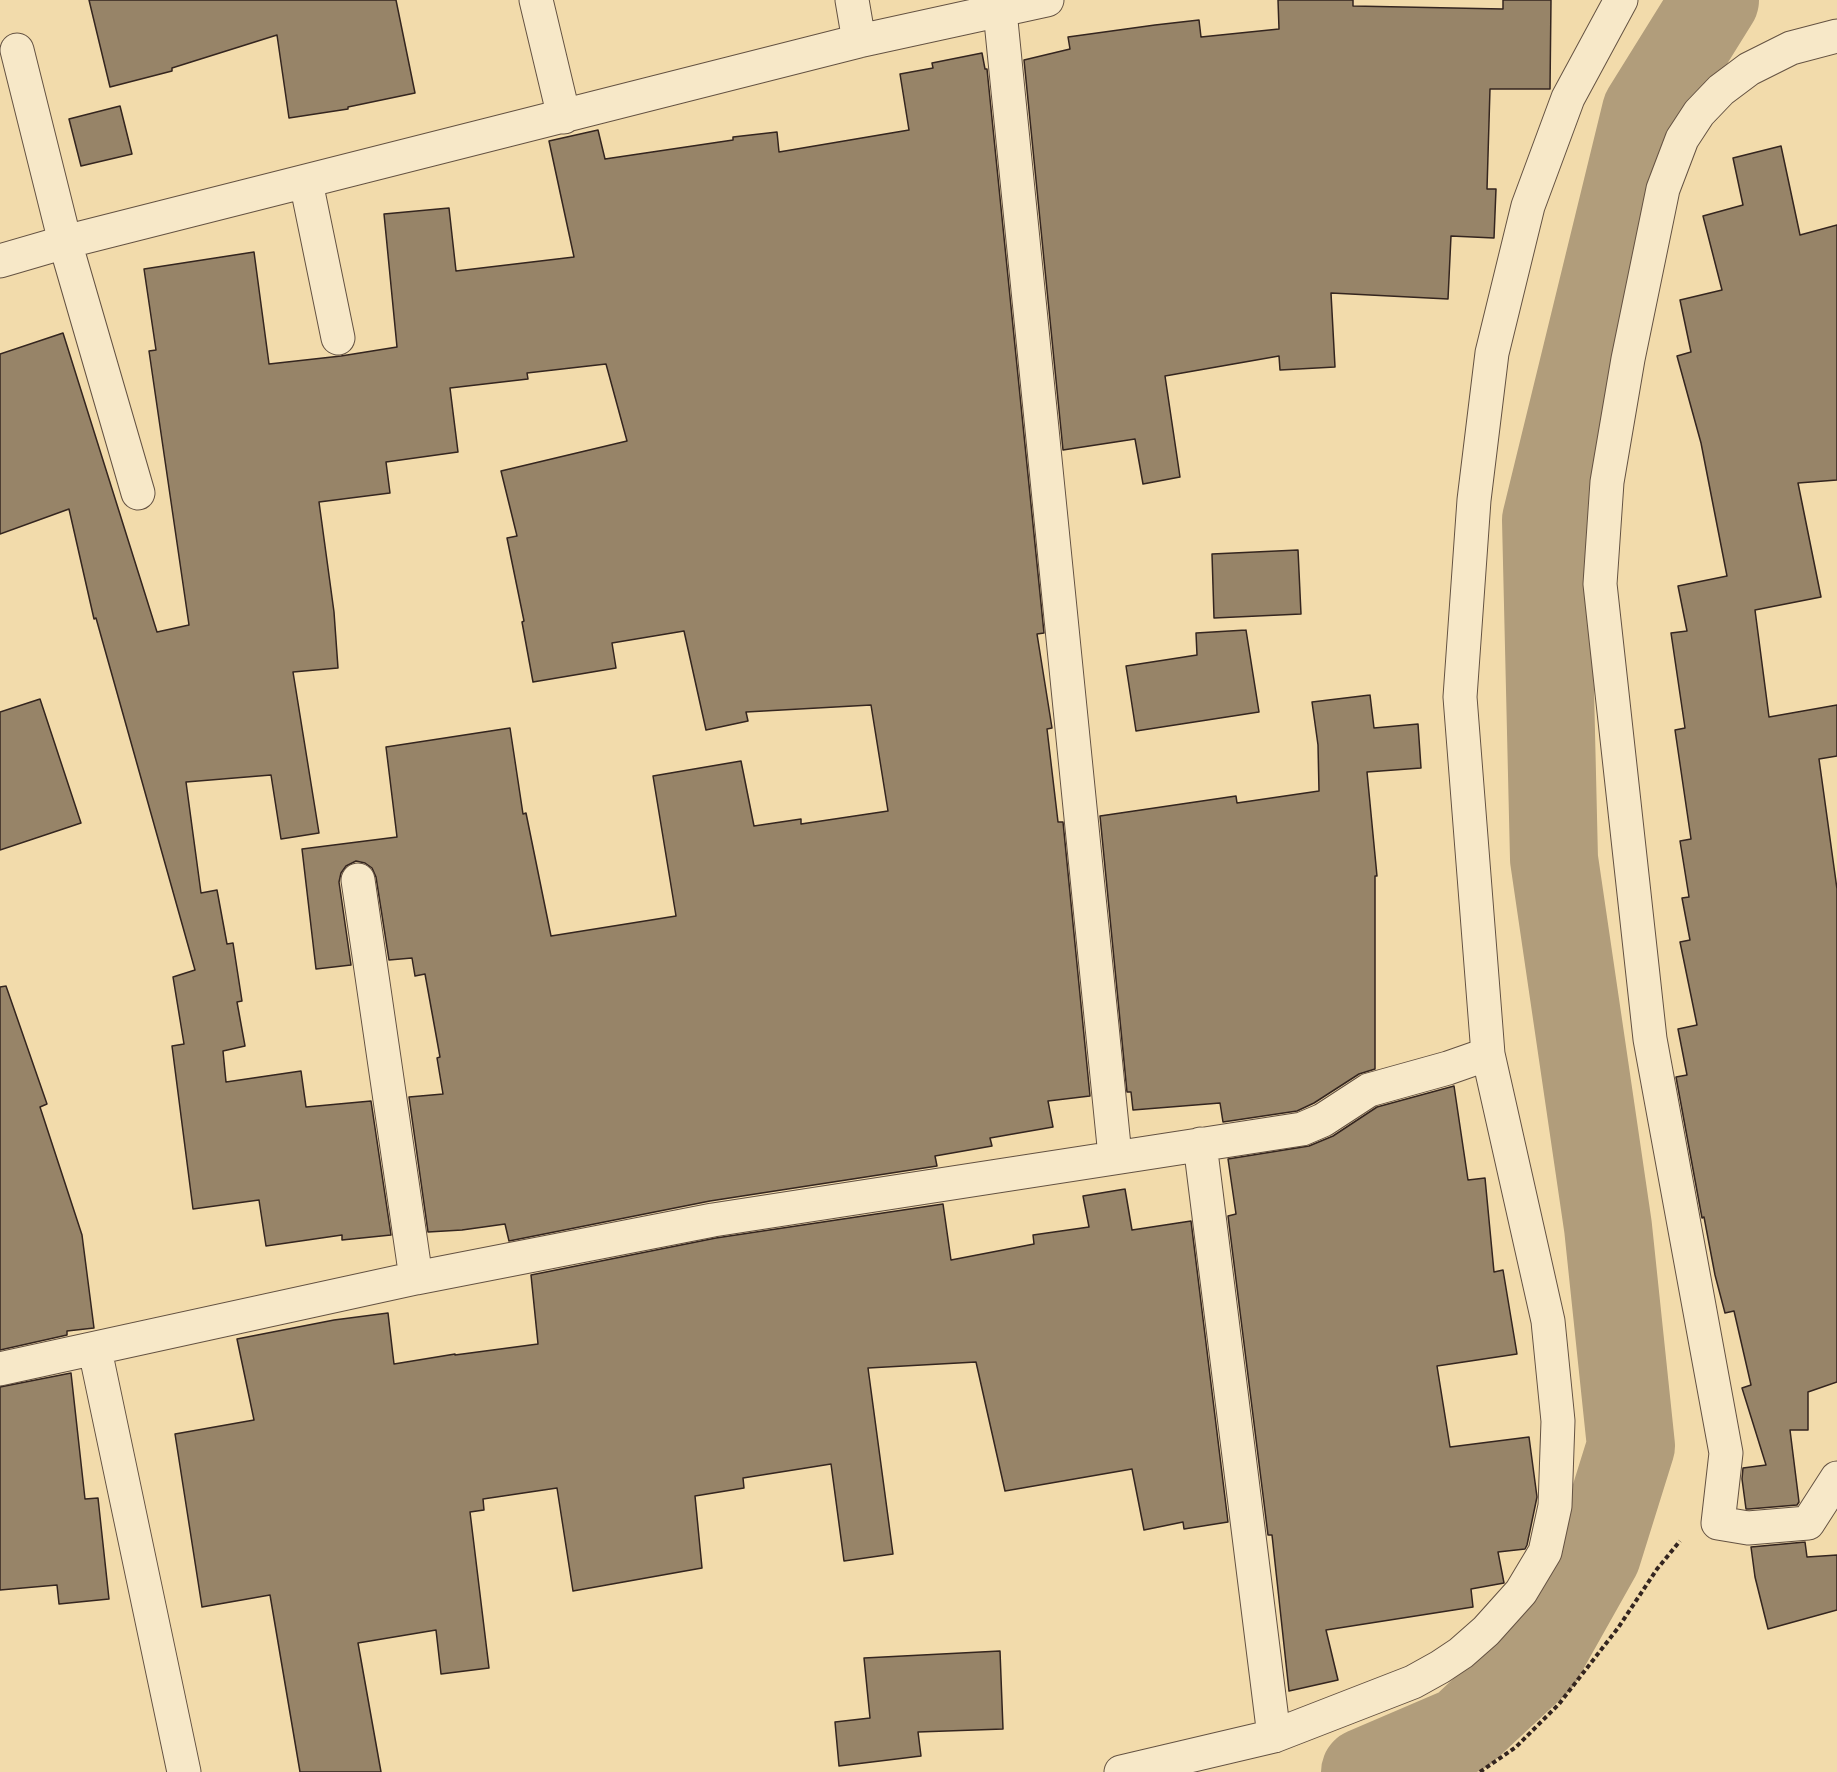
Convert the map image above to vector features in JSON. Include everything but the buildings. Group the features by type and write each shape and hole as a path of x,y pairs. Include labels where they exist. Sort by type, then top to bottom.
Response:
{"street":[{"path":"536,0 564,117"},
{"path":"852,0 859,41"},
{"path":"0,261 65,242 859,41 1047,0"},
{"path":"1121,1772 1274,1736 1413,1682 1454,1658 1486,1631 1521,1592 1545,1552 1555,1506 1558,1421 1548,1320 1488,1054 1460,697 1475,488 1492,353 1528,206 1568,98 1621,0"},
{"path":"1000,11 1115,1156"},
{"path":"1837,36 1791,48 1749,69 1721,90 1699,113 1682,139 1663,189 1628,359 1607,482 1599,584 1650,1039 1726,1453 1718,1523 1748,1528 1808,1524 1837,1478"},
{"path":"17,50 65,242 138,493"},
{"path":"306,182 338,338"},
{"path":"358,880 416,1278"},
{"path":"0,1370 416,1278 713,1220 1115,1156 1302,1129 1323,1120 1369,1090 1448,1068 1488,1054"},
{"path":"1200,1144 1274,1736"},
{"path":"95,1350 183,1772"}],"path":[{"path":"1480,1772 1516,1747 1559,1704 1618,1628 1657,1569 1684,1536 1702,1526 1718,1523"}],"waterway":[{"path":"1365,1772 1463,1730 1538,1660 1597,1555 1631,1446 1608,1227 1554,859 1546,520 1646,111 1715,0"}]}
